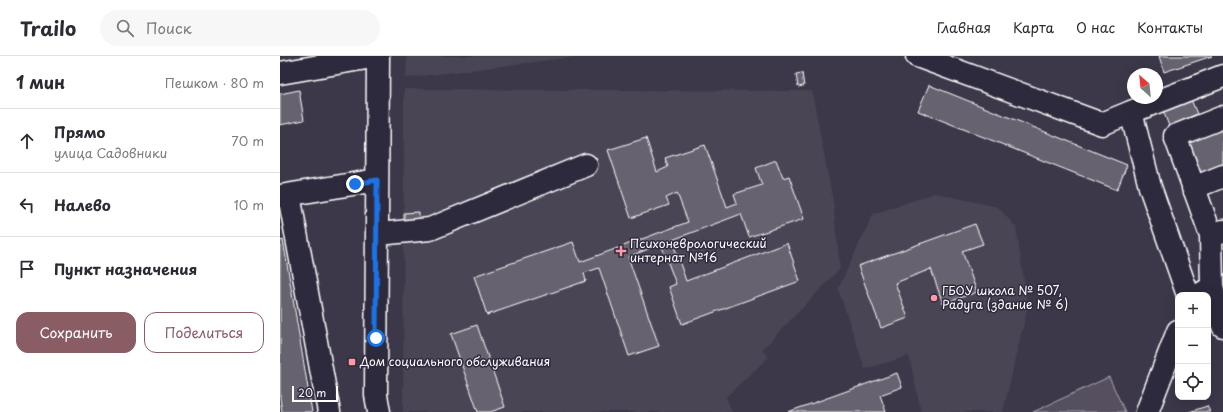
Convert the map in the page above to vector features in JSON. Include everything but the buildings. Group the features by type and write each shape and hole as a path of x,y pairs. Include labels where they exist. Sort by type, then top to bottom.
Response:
{"street":[{"path":"280,73 378,56 376,395 379,412"},
{"path":"917,56 1102,124 1223,76"},
{"path":"1131,112 1150,187 1187,292"},
{"path":"1223,117 1174,136 1193,188 1217,233 1205,291 1223,326"},
{"path":"378,234 430,229 586,165"},
{"path":"1193,188 1223,176"},
{"path":"329,412 285,195 377,180"},
{"path":"1147,412 1175,339"}],"shaded area":[{"path":"407,56 582,56 406,78"},
{"name":"Психоневрологический интернат №16","path":"404,89 812,91 833,201 840,269 762,350 769,357 726,397 732,412 403,412"},
{"name":"ГБОУ школа № 507, Радуга (здание № 6)","path":"935,193 998,207 1016,227 1028,306 1003,412 921,412 909,356 865,369 838,289 873,214"},
{"path":"1109,377 1125,412 1033,412"}],"place":[{"name":"Психоневрологический интернат №16","path":"621,251"},
{"name":"ГБОУ школа № 507, Радуга (здание № 6)","path":"934,298"},
{"name":"Дом социального обслуживания","path":"352,362"}],"route":[{"path":"355,184 377,180 378,234 376,338"}]}
